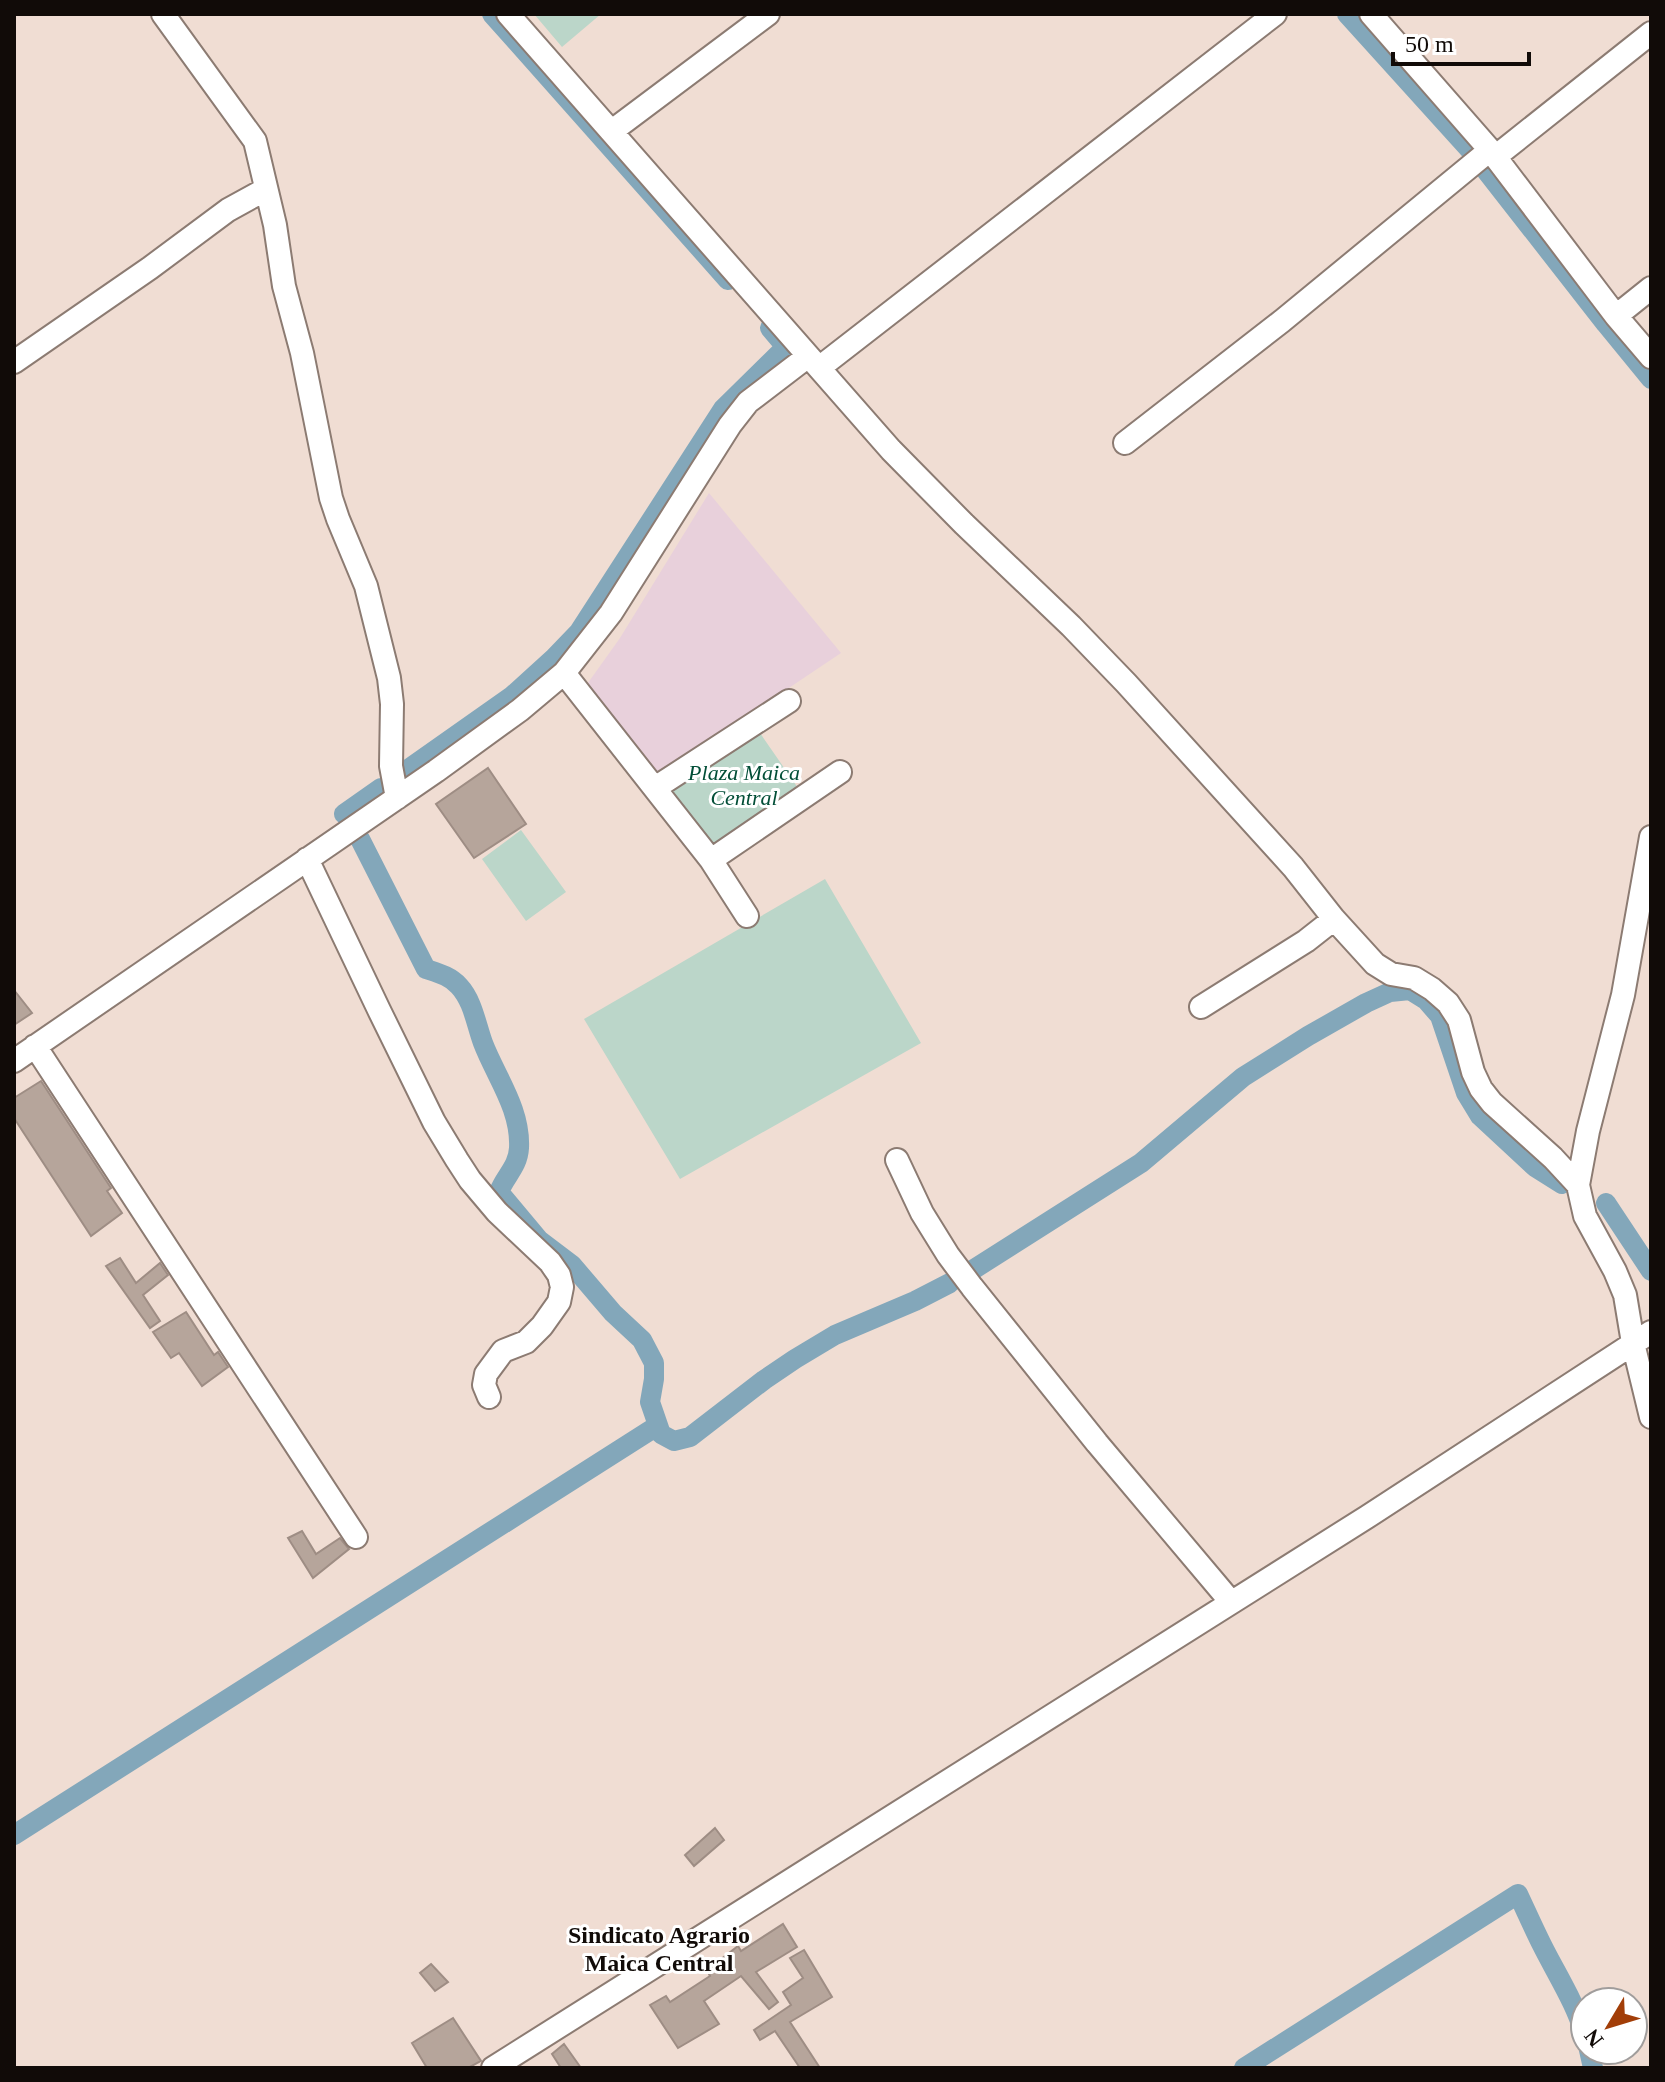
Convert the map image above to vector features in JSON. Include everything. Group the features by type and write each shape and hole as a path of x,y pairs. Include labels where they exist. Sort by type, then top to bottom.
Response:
{"street":[{"path":"163,14 255,141 331,498 366,586 389,678 392,704 391,766 397,798"},
{"path":"508,14 891,450 1126,683 1293,867 1375,964 1391,974 1414,978 1448,1003 1459,1020 1473,1072 1481,1089 1578,1185"},
{"path":"612,131 768,14"},
{"path":"14,1061 520,710 564,673 611,613 730,425 748,402 813,362 1275,14"},
{"path":"1371,14 1492,153 1616,316 1651,357"},
{"path":"1125,443 1492,153 1651,33"},
{"path":"14,362 228,210 259,193 267,196"},
{"path":"1616,316 1651,288"},
{"path":"564,673 711,860 747,916"},
{"path":"655,788 789,701"},
{"path":"711,860 840,772"},
{"path":"1651,837 1623,995 1588,1131 1578,1185 1585,1216 1615,1271 1642,1338 1651,1417"},
{"path":"307,859 434,1122 457,1160 497,1212 550,1262 559,1275 562,1287 559,1302 542,1326 526,1342 503,1351 486,1374 484,1385 489,1397"},
{"path":"1201,1007 1296,948 1334,919"},
{"path":"35,1046 356,1537"},
{"path":"897,1160 922,1213 972,1287 1097,1443 1231,1602"},
{"path":"493,2068 1367,1517 1642,1338"}],"shaded area":[{"path":"709,493 841,653 656,777 585,687 620,638"}],"green space":[{"path":"534,14 601,14 562,47"},
{"name":"Plaza Maica Central","path":"760,733 798,788 713,847 671,793"},
{"path":"521,830 566,892 526,921 482,859"},
{"path":"825,879 921,1043 680,1179 584,1019"}],"building":[{"path":"488,768 526,824 474,858 436,804"},
{"path":"14,990 32,1013 14,1025"},
{"path":"41,1081 111,1188 107,1191 122,1213 91,1236 14,1118 14,1098"},
{"path":"120,1258 136,1283 160,1263 168,1275 143,1295 160,1321 150,1328 106,1266"},
{"path":"186,1312 214,1355 218,1352 228,1367 202,1386 179,1353 171,1358 153,1332"},
{"path":"302,1531 316,1554 340,1538 349,1549 313,1578 288,1538"},
{"path":"715,1828 724,1840 694,1866 685,1855"},
{"path":"783,1924 797,1947 756,1972 778,2002 769,2009 741,1976 704,2001 719,2024 678,2048 650,2005 666,1996 670,2002 710,1976 707,1970 738,1946 741,1951"},
{"path":"804,1950 832,1997 790,2022 820,2068 800,2068 775,2031 760,2040 754,2030 791,2005 783,1992 803,1978 790,1958"},
{"path":"431,1964 448,1982 435,1991 420,1973"},
{"path":"453,2018 481,2061 468,2068 427,2068 412,2043"},
{"path":"564,2044 581,2068 561,2068 552,2054"}],"waterway":[{"path":"492,14 728,280"},
{"path":"1347,14 1470,150 1651,379"},
{"path":"407,770 512,696 579,632 723,409 786,347 770,328"},
{"path":"344,814 381,788"},
{"path":"360,839 426,969 452,980 468,999 483,1043 512,1107 519,1134 518,1155 499,1192 539,1240 572,1265 613,1313 642,1340 654,1363 650,1402 661,1434 674,1441 690,1437 764,1380 835,1335 950,1283"},
{"path":"971,1271 1141,1163 1243,1077 1308,1036 1390,992 1410,990 1426,1000 1440,1016 1466,1093 1480,1116 1535,1167 1562,1184"},
{"path":"1606,1203 1651,1271"},
{"path":"14,1835 657,1426"},
{"path":"1244,2068 1518,1894 1569,1997"}],"district":[{"name":"Sindicato Agrario Maica Central","path":"659,1949"}]}
